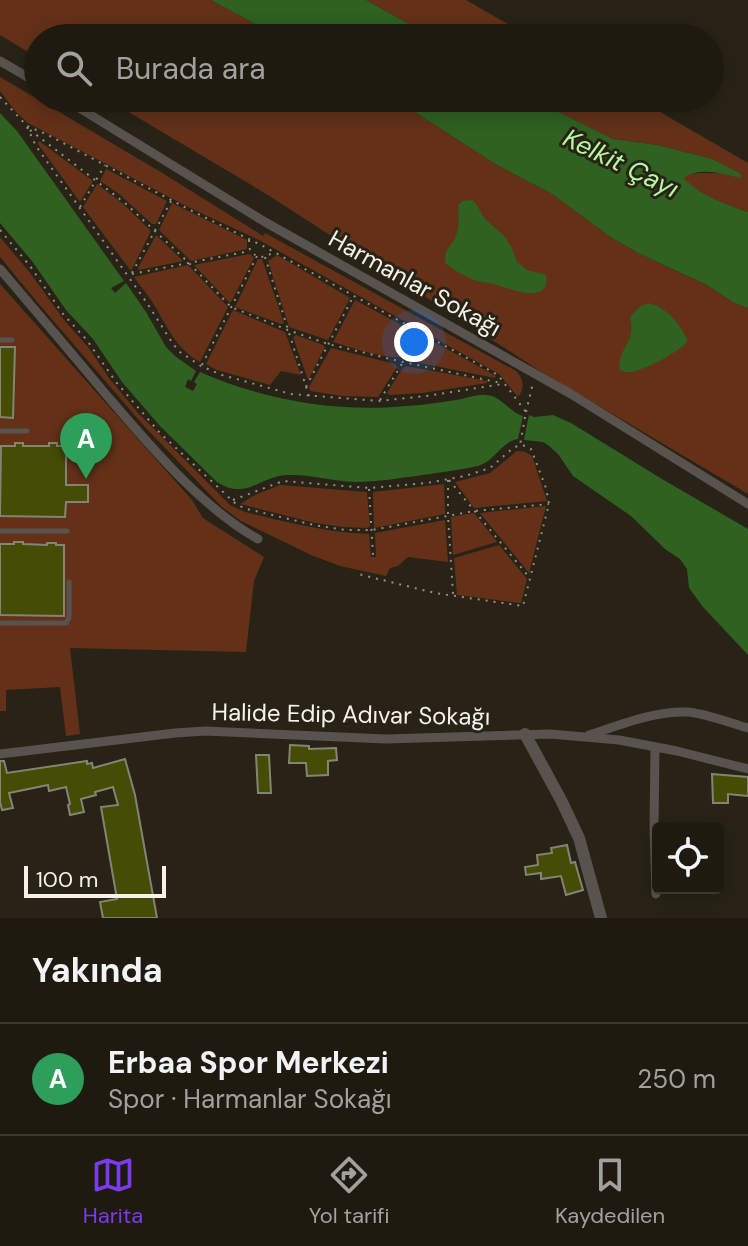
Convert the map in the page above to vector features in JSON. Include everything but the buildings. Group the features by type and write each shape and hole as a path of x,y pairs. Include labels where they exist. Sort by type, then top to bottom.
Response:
{"street":[{"path":"0,61 24,75"},
{"name":"Harmanlar Sokağı","path":"86,112 274,227 535,374 748,504"},
{"path":"0,269 135,429 173,469 222,515 258,539"},
{"path":"582,736 636,720 690,712 748,728"},
{"name":"Halide Edip Adıvar Sokağı","path":"0,754 205,731 386,739 525,734 619,740 748,769"},
{"path":"525,734 579,838 601,918"},
{"path":"654,822 655,747"}],"lane":[{"path":"0,340 12,340"},
{"path":"0,431 27,431"},
{"path":"0,531 67,531"},
{"path":"0,623 66,623 69,618 69,582"}],"path":[{"path":"0,97 27,126 117,196 155,230 231,307 328,344 505,384"},
{"path":"27,126 273,251 498,375 526,412"},
{"path":"27,126 36,146 131,276 173,344 201,366 271,389 309,396 379,401 505,384"},
{"path":"80,208 105,165"},
{"path":"131,276 171,200"},
{"path":"0,230 63,314 160,433 232,501 247,509 314,525 372,530 474,511 549,504"},
{"path":"250,239 250,251"},
{"path":"131,276 250,251 265,257 273,251"},
{"path":"201,366 257,256"},
{"path":"265,257 309,396"},
{"path":"306,387 353,296"},
{"path":"379,401 421,333"},
{"path":"520,445 535,374"},
{"path":"232,501 283,481 369,488 480,473 520,445 526,446 535,457 549,504 523,606 454,596 358,574"},
{"path":"448,479 530,578"},
{"path":"448,479 454,596"},
{"path":"369,488 373,555"}],"shaded area":[{"path":"0,0 211,0 255,24 24,24 24,50 0,35"},
{"path":"366,0 466,0 508,24 409,24"},
{"path":"0,77 24,91 24,112 59,112 263,236 265,233 516,371 523,384 520,394 518,397 499,374 259,240 190,208 28,123 0,91"},
{"path":"129,112 415,112 497,165 552,194 609,236 748,308 748,494 540,371 268,195"},
{"path":"559,112 660,112 748,163 748,212 705,195 683,178 730,169 712,159 657,145 613,139"},
{"path":"39,141 93,181 80,202 38,144"},
{"path":"106,169 167,201 156,224 152,224 100,181"},
{"path":"97,184 151,231 131,271 83,207"},
{"path":"172,203 247,240 247,249 191,261 159,230"},
{"path":"156,235 183,261 139,270 138,268"},
{"path":"0,237 138,413 230,505 251,514 297,524 369,534 371,557 376,557 375,533 445,520 448,562 408,557 398,566 390,568 386,576 340,566 311,555 241,521 222,507 144,426 38,303 0,257"},
{"path":"250,254 254,258 231,302 194,265"},
{"path":"277,255 350,298 328,340 289,327 268,261"},
{"path":"258,259 262,259 284,323 235,307"},
{"path":"188,265 228,307 200,362 178,343 134,277"},
{"path":"0,284 192,500 203,518 264,557 254,581 246,652 70,648 80,734 66,736 60,687 6,690 6,711 0,711"},
{"path":"355,300 418,334 403,357 378,355 333,342"},
{"path":"233,310 285,332 301,375 281,371 270,385 206,364"},
{"path":"296,335 325,347 308,380 293,337"},
{"path":"423,336 495,378 410,361 409,357"},
{"path":"331,348 397,367 378,397 310,391 309,387"},
{"path":"406,366 487,383 389,395 387,393"},
{"path":"517,451 532,456 547,501 474,508 455,482 490,473"},
{"path":"444,484 445,514 374,528 373,492"},
{"path":"280,485 367,492 370,526 343,527 315,523 240,504"},
{"path":"546,506 529,573 480,513"},
{"path":"474,513 497,542 453,555 451,517"},
{"path":"499,545 527,579 521,603 457,595 454,558"}],"water":[{"path":"211,0 366,0 409,24 255,24"},
{"name":"Kelkit Çayı","path":"415,112 559,112 613,139 657,145 712,159 739,173 742,176 739,178 703,172 684,178 705,195 748,212 748,308 638,253 552,194 497,165"},
{"path":"0,113 17,131 124,281 111,288 115,293 126,283 166,347 196,371 185,387 193,391 200,372 275,397 354,408 420,405 486,395 497,398 523,416 518,439 507,443 478,466 381,481 355,482 287,475 236,489 217,482 160,426 122,382 93,339 66,310 32,261 0,223"},
{"path":"472,200 484,218 505,237 517,262 527,270 546,275 546,285 542,290 527,293 475,280 446,264 446,253 457,231 458,205"},
{"path":"648,303 672,317 688,341 650,366 632,372 620,370 621,356 631,333 630,317"},
{"path":"529,415 553,415 571,423 748,529 748,655 689,588 687,569 680,559 631,516 573,476 548,445 524,440"}],"place":[{"name":"Erbaa Spor Merkezi","path":"86,479"}]}
